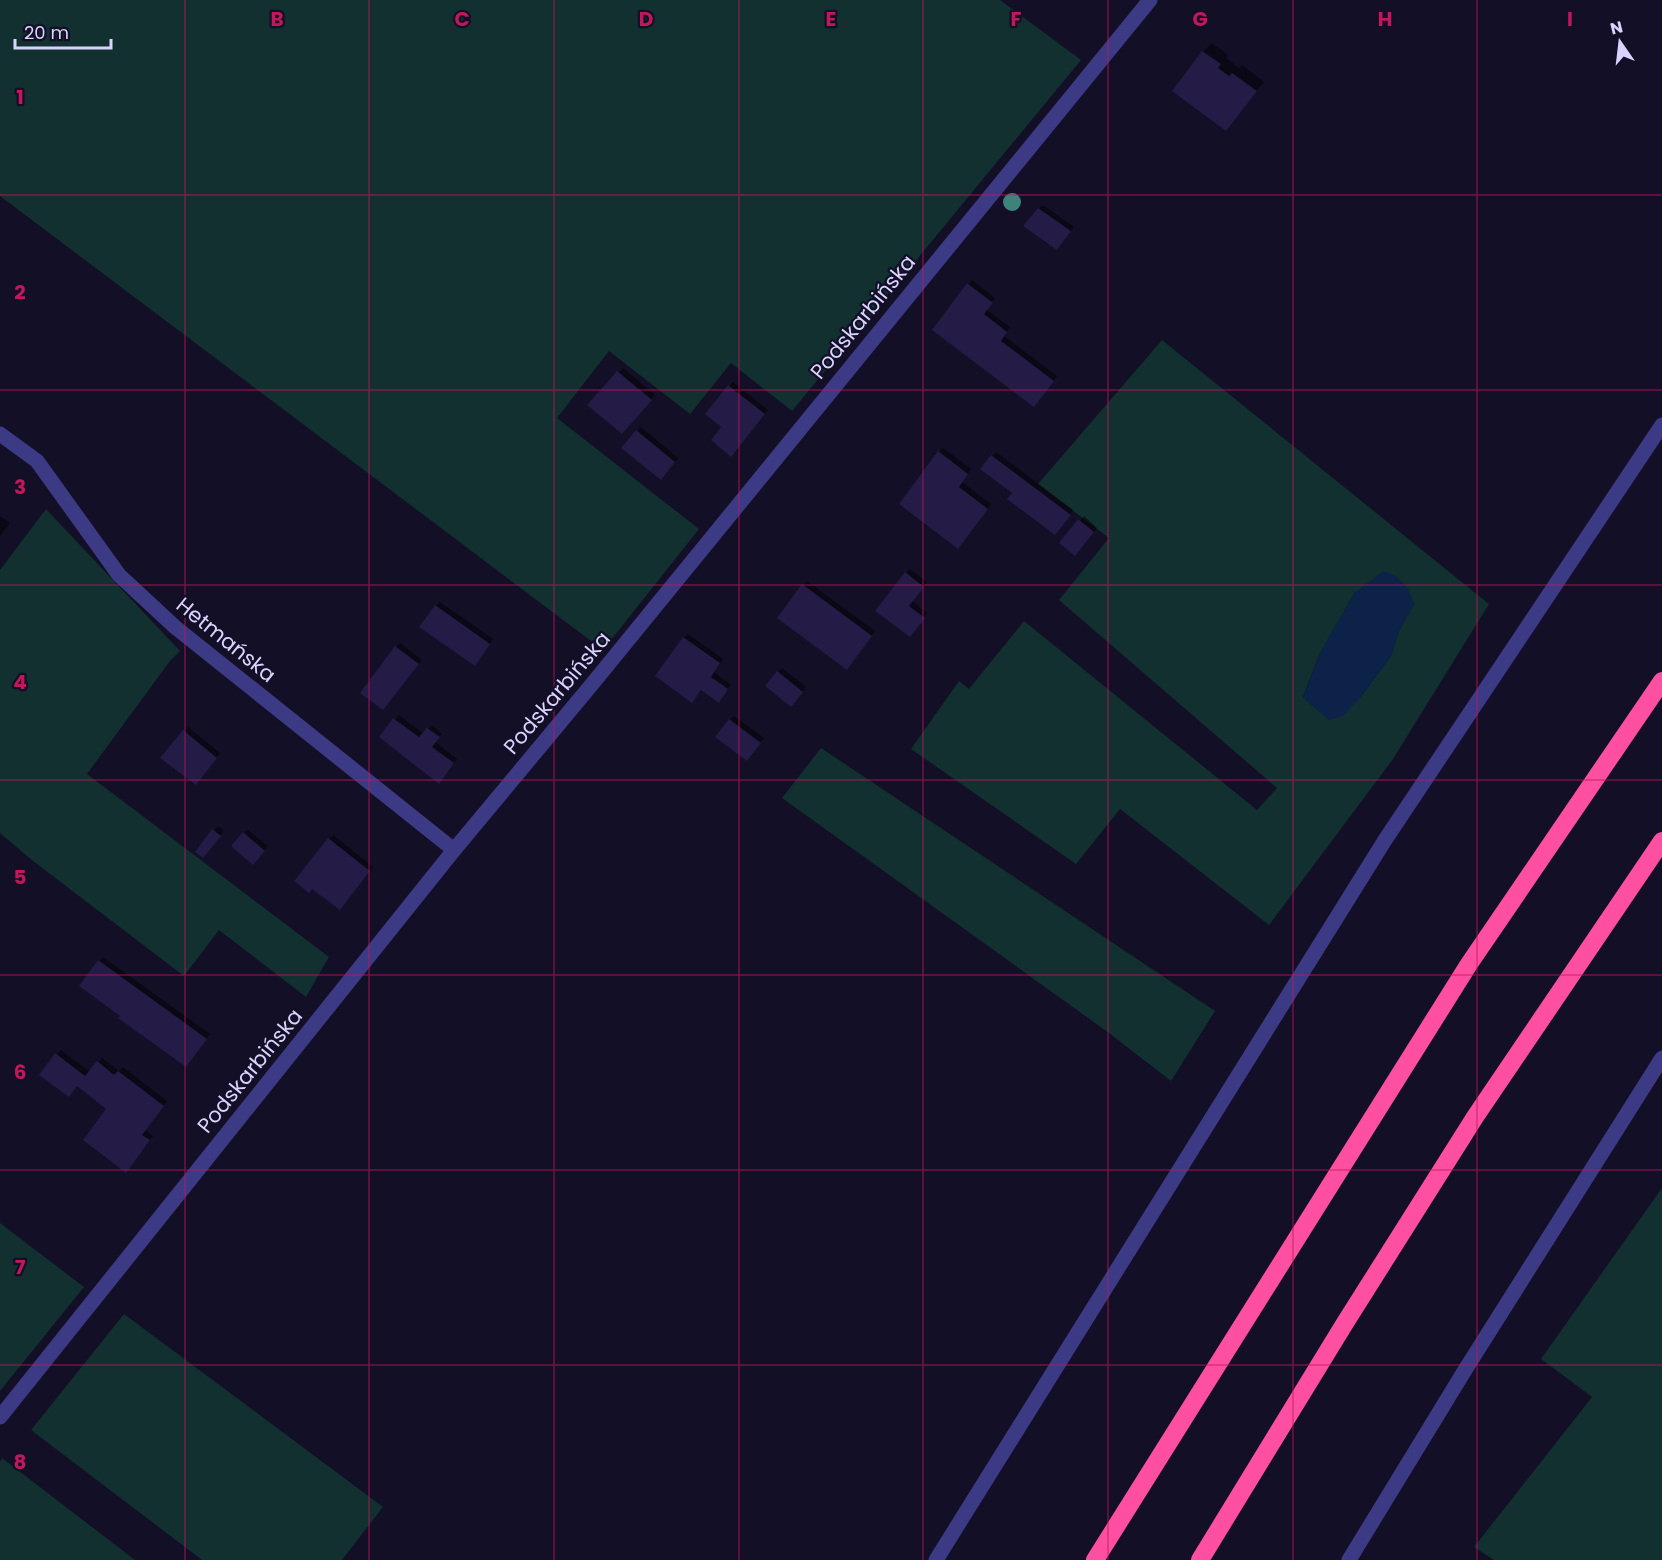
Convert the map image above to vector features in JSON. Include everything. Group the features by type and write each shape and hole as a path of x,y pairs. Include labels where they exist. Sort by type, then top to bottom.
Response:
{"highway":[{"path":"1095,1560 1469,964 1662,681"},
{"path":"1200,1560 1475,1117 1662,841"}],"street":[{"name":"Podskarbińska","path":"0,1417 454,850 1150,0"},
{"path":"936,1560 1378,850 1662,425"},
{"name":"Hetmańska","path":"0,434 37,461 119,575 175,627 454,850"},
{"path":"1349,1560 1483,1341 1662,1058"}],"green space":[{"path":"0,0 1000,0 1081,60 792,411 731,363 690,414 609,351 557,418 699,529 603,650 0,196"},
{"path":"1162,340 1489,604 1393,759 1269,925 1120,809 1076,864 911,749 959,681 969,689 1024,621 1257,810 1277,788 1059,600 1109,538 1038,484","holes":["1355,592 1414,604 1399,631 1391,656 1360,698 1303,697 1319,655"]},
{"path":"46,509 180,651 170,661 87,774 329,957 306,997 219,930 184,976 33,861 0,833 0,570"},
{"path":"821,748 1215,1011 1171,1081 1109,1033 782,798"},
{"path":"1662,1188 1662,1560 1494,1560 1474,1547 1592,1397 1541,1359"},
{"path":"0,1223 84,1287 0,1391"},
{"path":"124,1314 383,1507 342,1560 202,1560 31,1430"},
{"path":"2,1458 135,1560 0,1560 0,1462"}],"water":[{"path":"1384,571 1404,583 1414,604 1399,631 1391,656 1360,698 1343,716 1329,720 1303,698 1319,655 1355,592"}],"building":[{"path":"1202,51 1221,64 1218,68 1229,76 1232,73 1257,91 1226,131 1172,91"},
{"path":"1038,208 1071,231 1057,250 1023,226"},
{"path":"967,283 993,303 984,314 1007,332 1001,341 1054,381 1034,407 932,330"},
{"path":"617,371 652,400 622,434 587,405"},
{"path":"728,385 765,414 731,457 711,440 721,427 705,414"},
{"path":"636,430 675,462 661,480 621,448"},
{"path":"938,451 968,474 959,487 988,509 958,549 899,504"},
{"path":"991,455 1071,515 1055,535 1007,499 1012,493 980,469"},
{"path":"1078,519 1094,532 1075,556 1059,543"},
{"path":"905,572 924,587 909,606 925,618 910,637 875,611"},
{"path":"802,584 872,636 847,670 777,618"},
{"path":"435,605 490,644 475,666 419,627"},
{"path":"683,637 720,663 711,677 728,689 719,703 701,690 692,703 655,676"},
{"path":"395,646 419,664 383,710 360,693"},
{"path":"777,671 803,692 791,707 765,686"},
{"path":"393,718 419,737 427,728 440,737 432,747 454,763 439,784 379,737"},
{"path":"729,719 761,743 747,761 715,737"},
{"path":"183,730 217,758 196,785 160,758"},
{"path":"212,829 221,836 203,858 195,852"},
{"path":"243,832 265,851 253,865 231,846"},
{"path":"328,838 370,871 340,910 312,889 309,893 294,881"},
{"path":"98,960 207,1039 186,1067 118,1018 120,1016 79,986"},
{"path":"55,1053 85,1076 97,1061 114,1075 118,1071 164,1106 142,1135 150,1140 126,1173 83,1140 106,1109 77,1086 69,1097 39,1075"}]}
